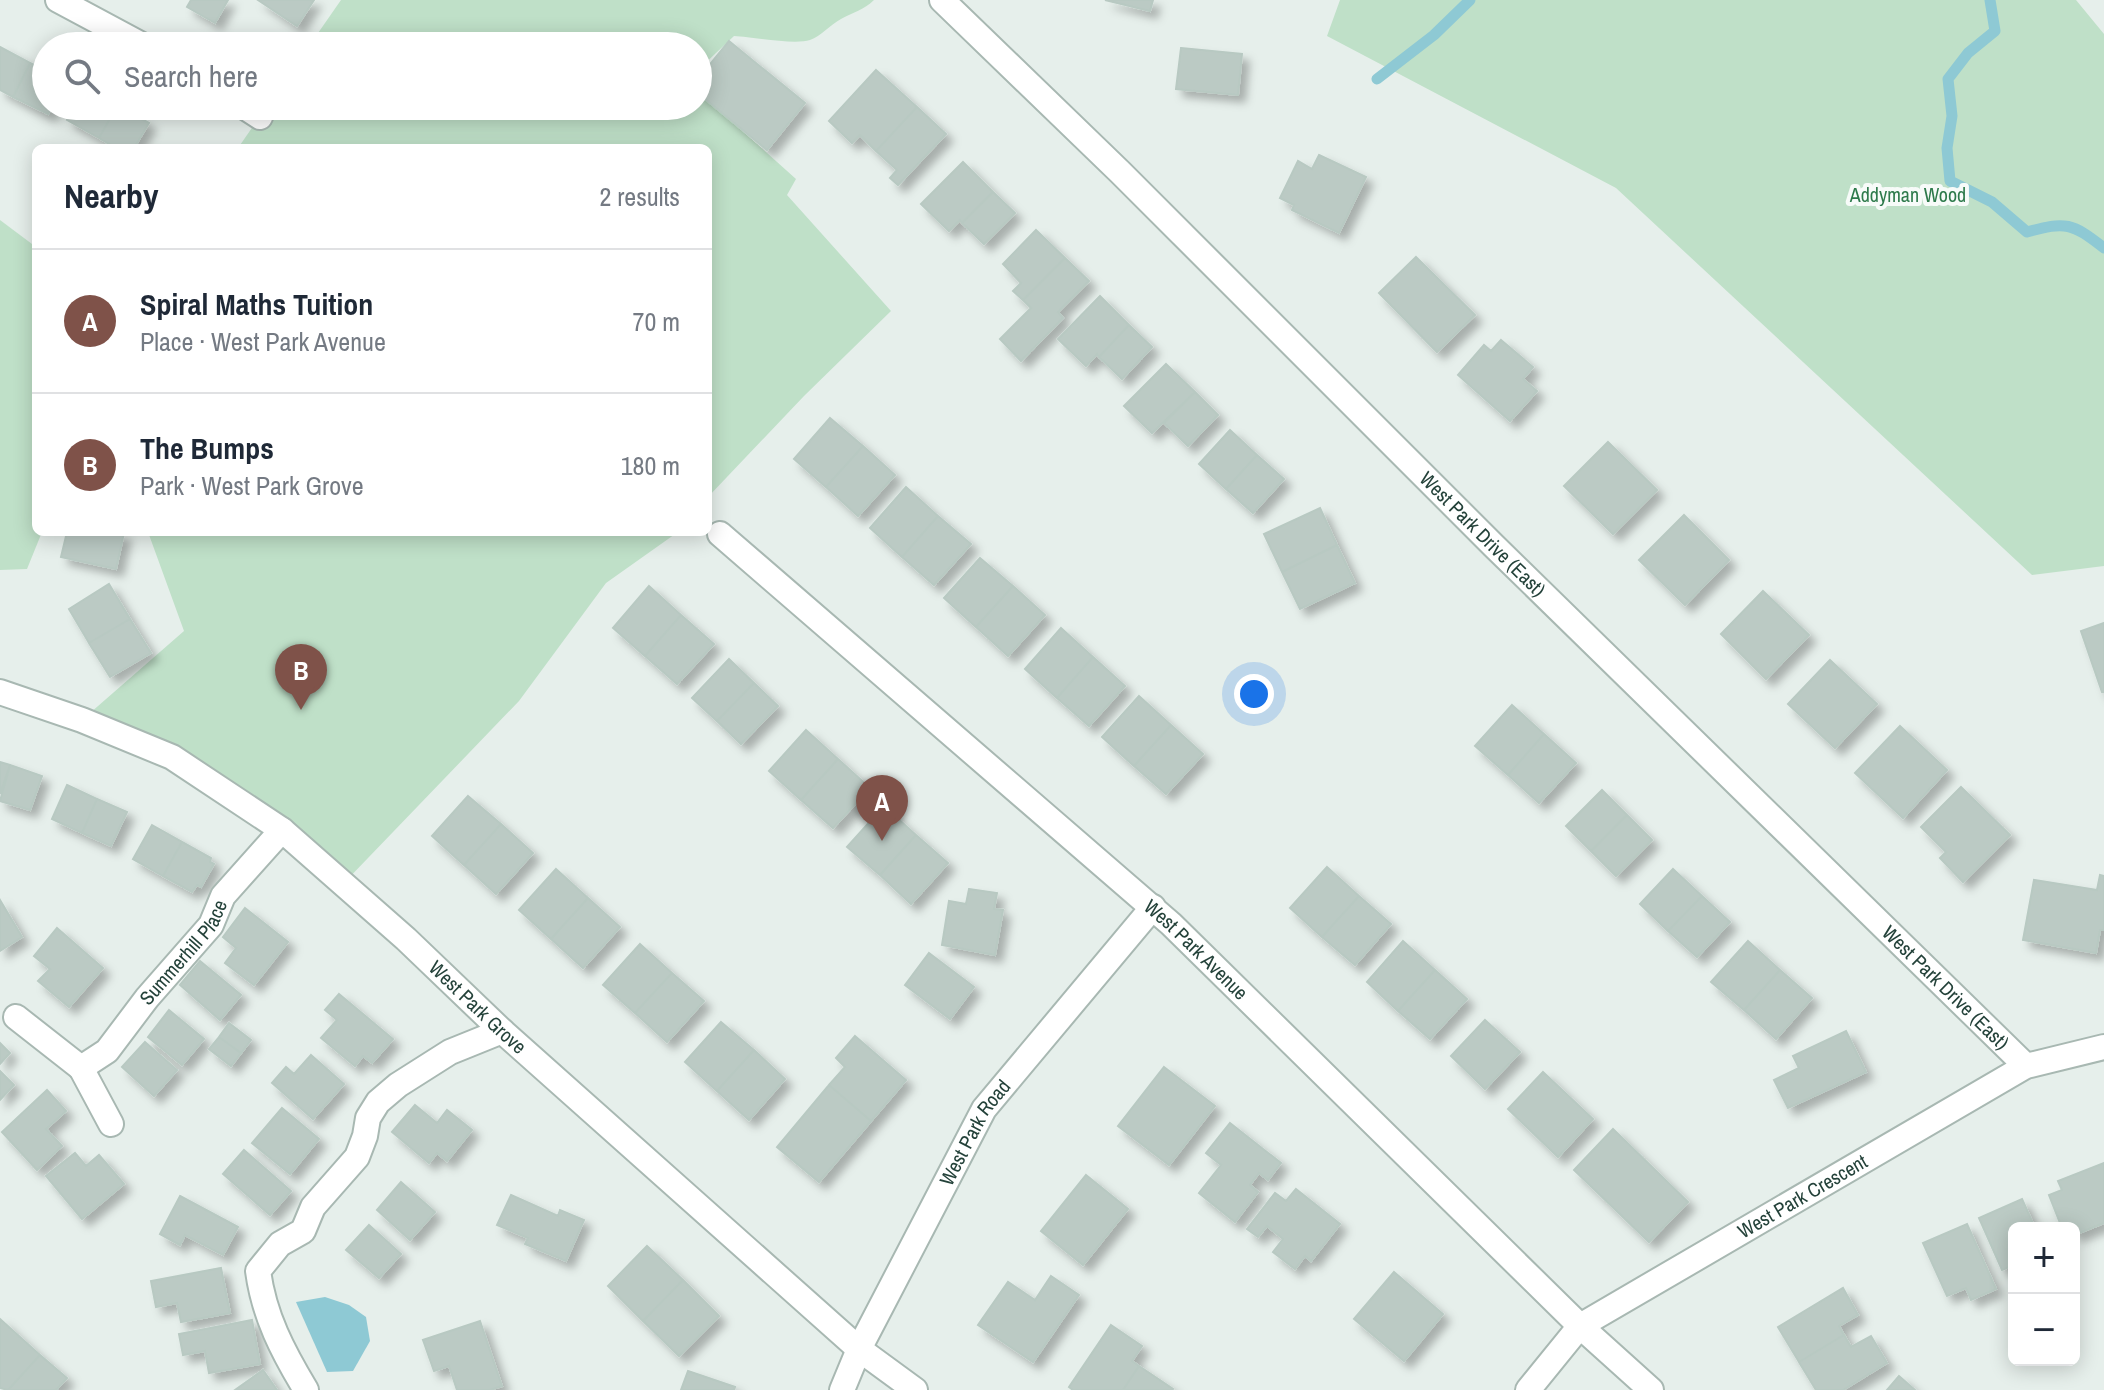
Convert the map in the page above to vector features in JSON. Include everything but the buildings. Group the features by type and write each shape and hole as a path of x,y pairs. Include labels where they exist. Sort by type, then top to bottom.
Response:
{"street":[{"path":"58,0 118,32"},
{"name":"West Park Drive (East)","path":"942,0 2026,1066"},
{"name":"West Park Avenue","path":"720,534 1153,907 1580,1326 1651,1390"},
{"name":"West Park Grove","path":"0,692 82,720 172,757 282,830 859,1349 915,1390"},
{"name":"Summerhill Place","path":"81,1068 107,1051 147,998 211,925 223,896 282,830"},
{"name":"West Park Road","path":"842,1390 859,1349 984,1109 1153,907"},
{"path":"16,1017 81,1068 111,1124"},
{"path":"306,1390 283,1352 267,1314 258,1271 280,1244 303,1231 313,1207 357,1157 368,1118 378,1102 398,1085 450,1052 502,1031"},
{"name":"West Park Crescent","path":"1528,1390 1580,1326 2026,1066 2104,1047"}],"green space":[{"path":"341,0 874,0 810,40 734,36 712,57 712,32 319,32"},
{"name":"Addyman Wood","path":"1340,0 2076,0 2104,34 2104,566 2032,575 1616,188 1327,36"},
{"path":"712,104 796,179 787,195 891,311 712,493 712,144 241,144 257,120 712,120"},
{"path":"0,220 32,244 32,536 40,536 27,569 0,570"},
{"path":"149,536 672,536 606,583 519,701 343,884 282,830 82,720 184,631"}],"water":[{"path":"325,1297 349,1305 366,1317 370,1341 353,1371 327,1372 296,1302"}],"waterway":[{"path":"1377,79 1434,35 1470,0"},
{"path":"1990,0 1995,31 1968,53 1948,79 1952,116 1947,148 1950,181 1992,202 2027,232 2051,226 2068,226 2104,248"}],"place":[{"name":"The Bumps","path":"301,710"},
{"name":"Spiral Maths Tuition","path":"882,841"}]}
